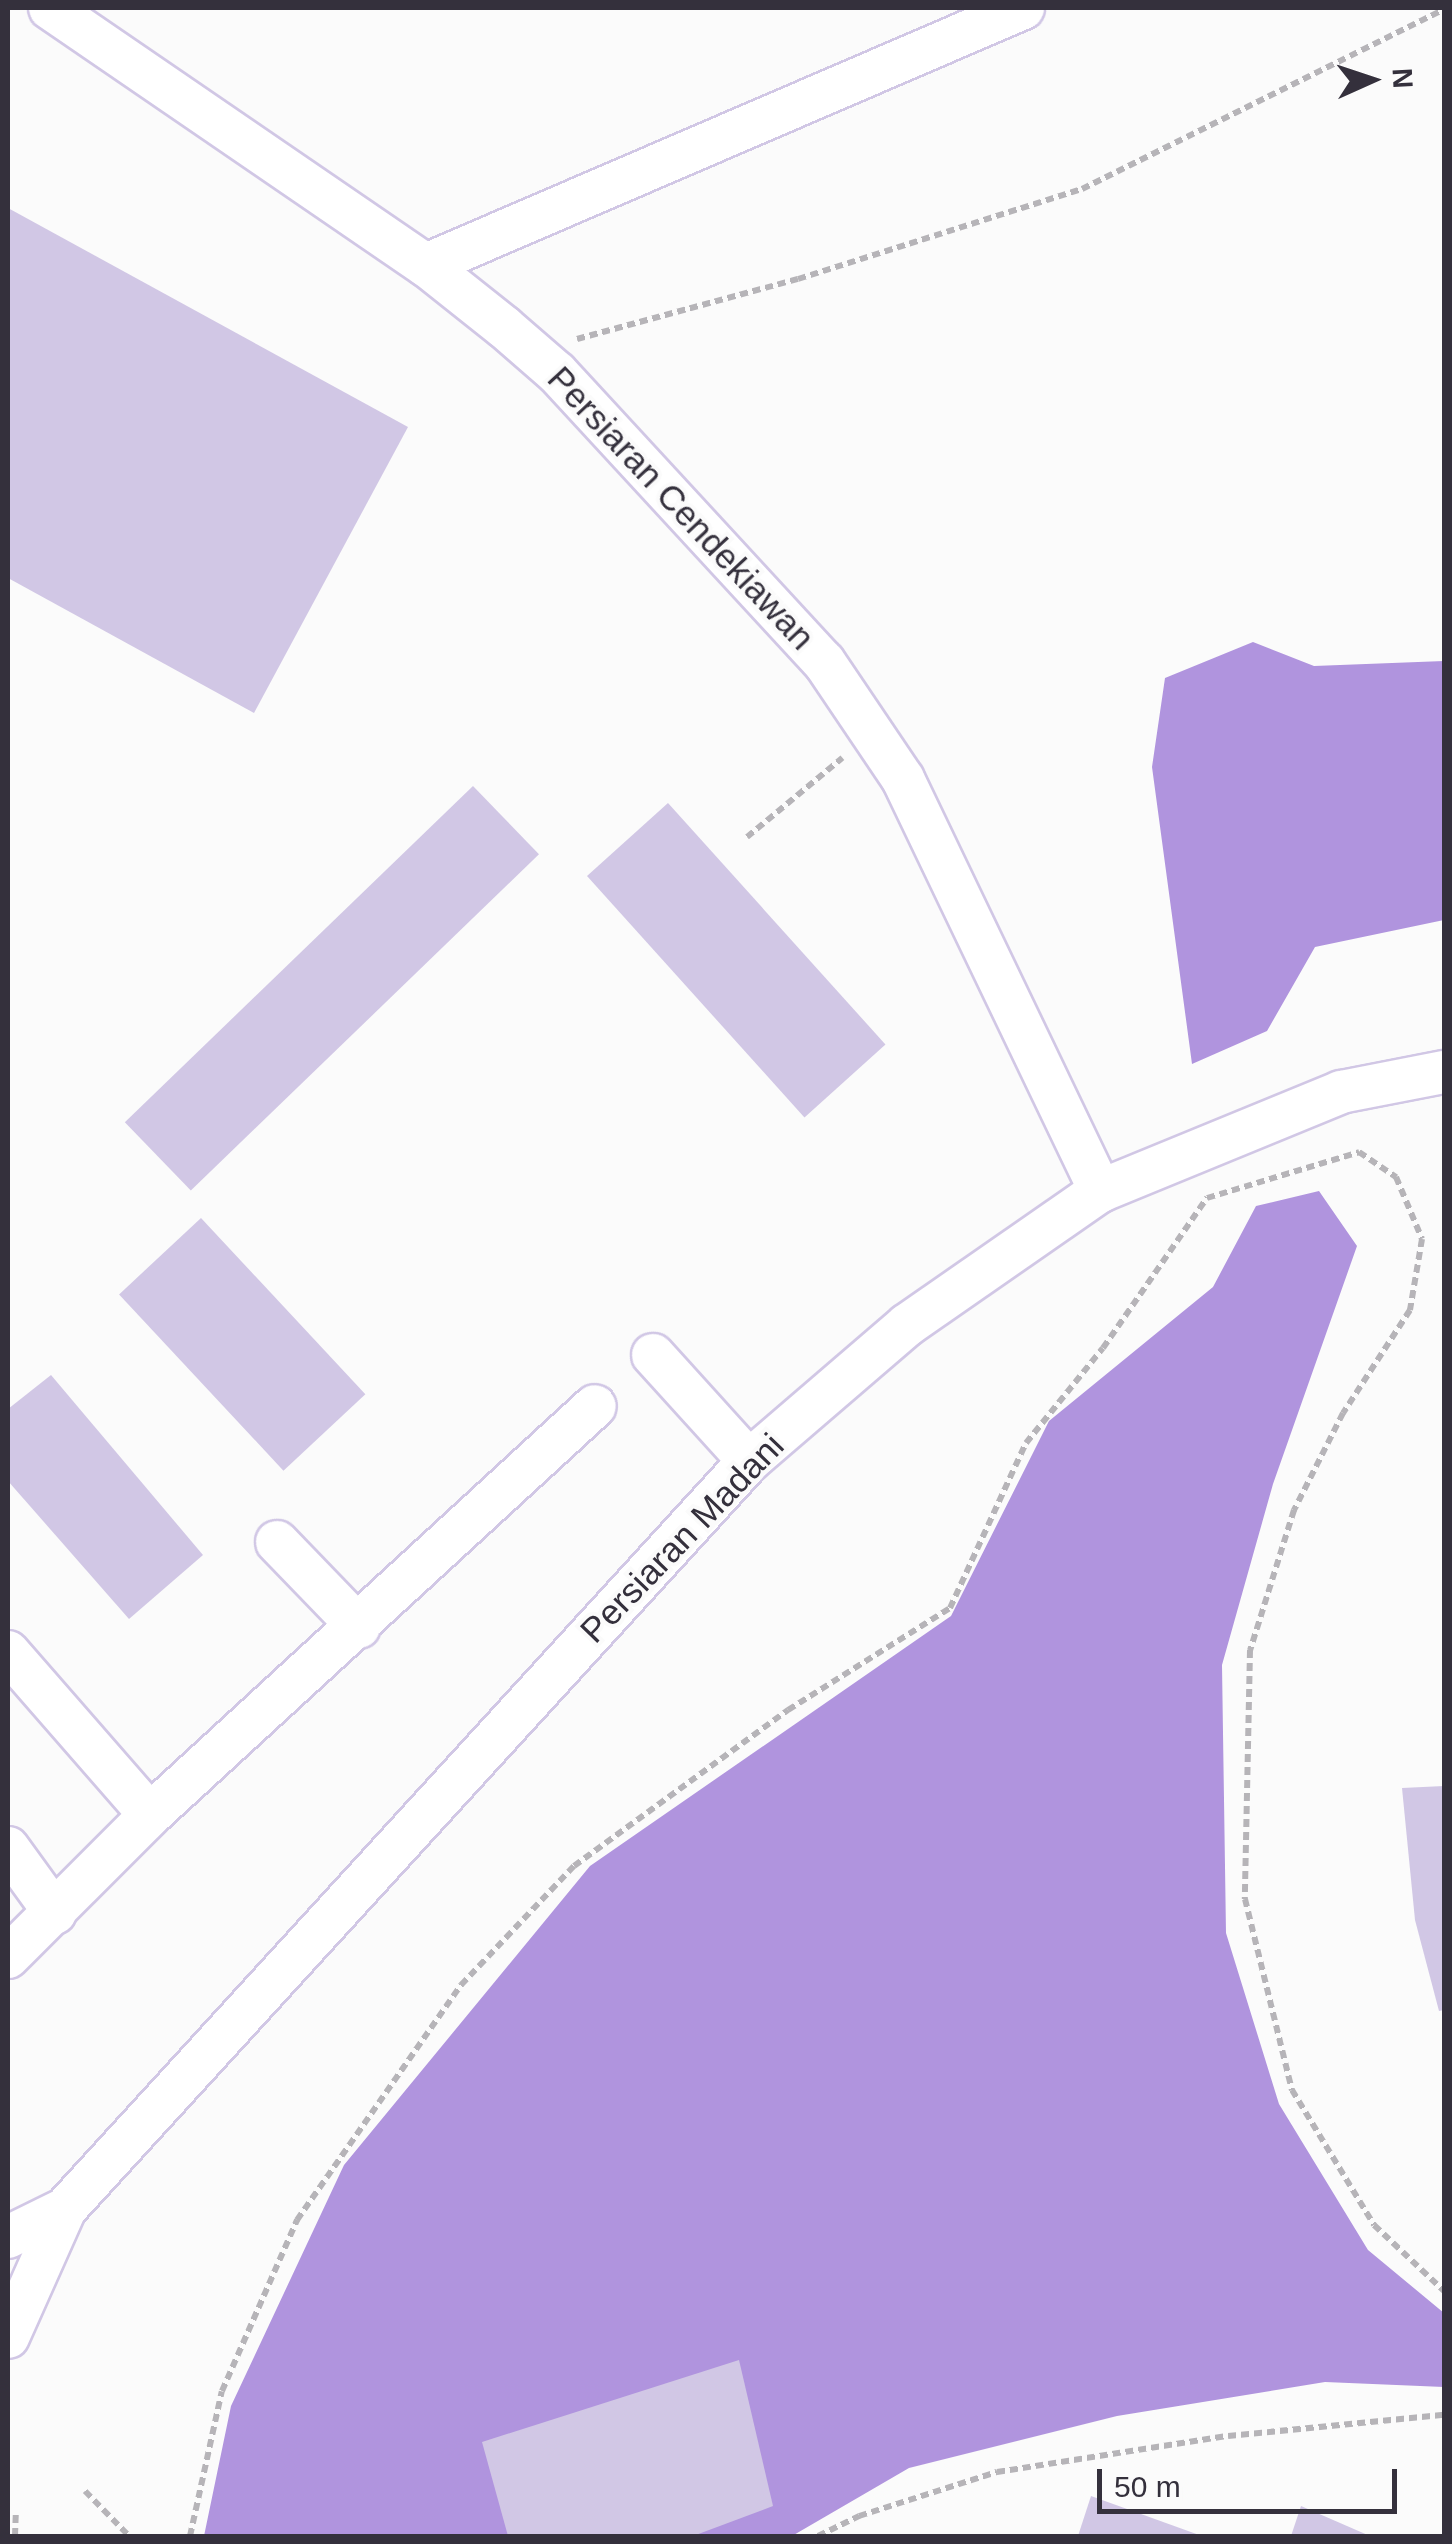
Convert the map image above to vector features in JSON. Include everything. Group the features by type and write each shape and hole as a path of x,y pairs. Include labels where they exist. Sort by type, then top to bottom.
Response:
{"street":[{"name":"Persiaran Cendekiawan","path":"50,8 426,265 532,351 824,662 868,720 903,779 1100,1191"},
{"path":"426,265 1023,8"},
{"name":"Persiaran Madani","path":"66,2209 749,1461 907,1325 1100,1191 1341,1092 1444,1072"},
{"path":"653,1355 749,1461"},
{"path":"8,1957 150,1816 595,1406"},
{"path":"277,1542 358,1627"},
{"path":"8,1652 150,1816"},
{"path":"8,1848 55,1913"},
{"path":"8,2237 66,2209"},
{"path":"8,2336 66,2209"}],"path":[{"path":"532,351 798,280 1082,190 1444,10"},
{"path":"747,837 850,751"},
{"path":"190,2536 222,2391 297,2220 461,1985 574,1866 788,1710 950,1608 1026,1443 1102,1348 1207,1198 1359,1152 1396,1177 1422,1239 1410,1310 1343,1413 1294,1510 1250,1650 1245,1899 1292,2090 1374,2225 1444,2291"},
{"path":"818,2536 858,2516 997,2472 1228,2436 1444,2415"},
{"path":"85,2491 129,2536"},
{"path":"16,2511 16,2536"}],"shaded area":[{"path":"1253,642 1314,666 1444,661 1444,920 1315,947 1267,1031 1192,1064 1152,767 1165,678"},
{"path":"1319,1191 1357,1246 1273,1484 1222,1665 1226,1933 1279,2104 1368,2250 1444,2313 1444,2387 1325,2382 1117,2416 909,2468 792,2536 204,2536 231,2406 344,2165 590,1866 951,1616 1049,1421 1213,1287 1256,1206"}],"building":[{"path":"8,208 408,427 254,713 8,578"},
{"path":"473,786 539,854 191,1191 125,1122"},
{"path":"668,803 885,1045 804,1117 587,876"},
{"path":"201,1218 365,1394 283,1471 119,1294"},
{"path":"51,1375 203,1555 129,1619 8,1481 8,1409"},
{"path":"1444,1786 1444,2010 1439,2011 1415,1920 1402,1788"},
{"path":"739,2360 773,2506 693,2536 508,2536 482,2442"},
{"path":"1091,2496 1202,2536 1078,2536"},
{"path":"1301,2506 1370,2536 1291,2536"}]}
